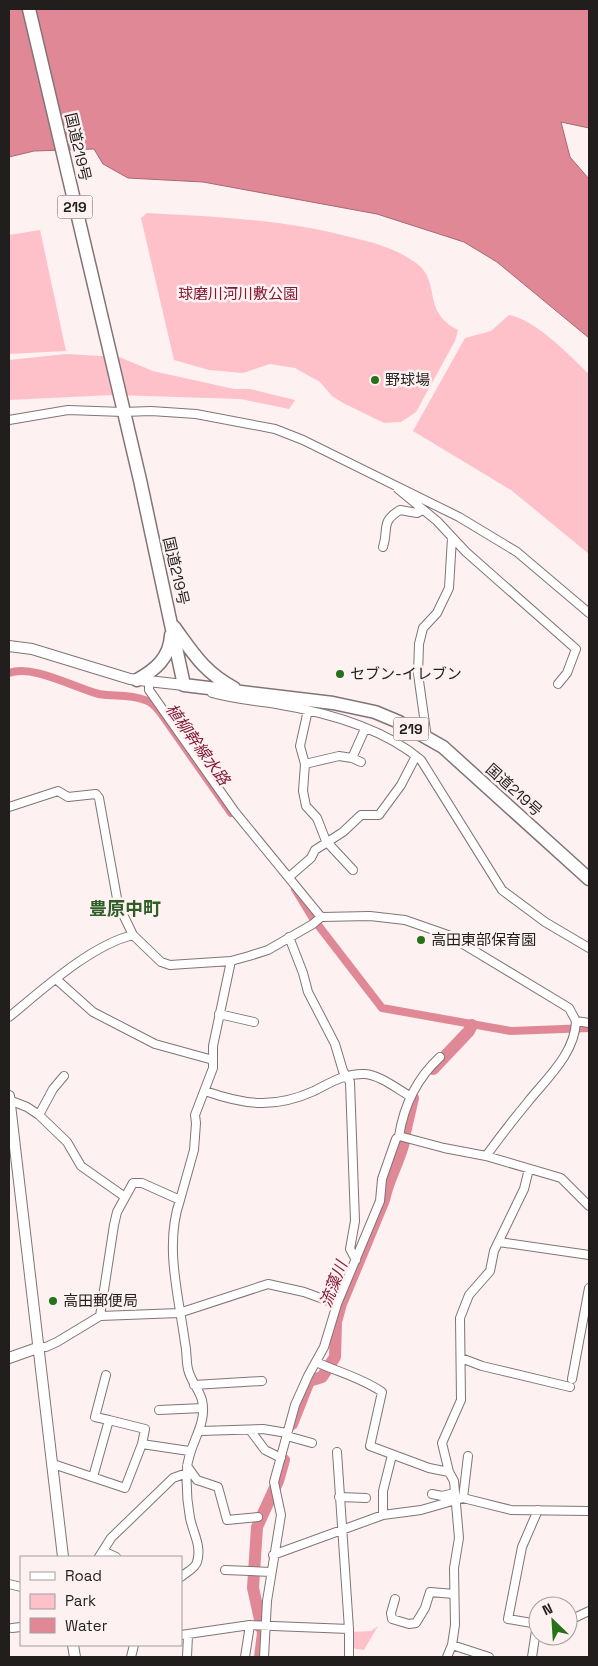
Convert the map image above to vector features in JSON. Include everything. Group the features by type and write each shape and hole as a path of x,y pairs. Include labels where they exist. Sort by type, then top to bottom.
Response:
{"highway":[{"name":"国道219号","path":"28,9 140,480 184,685 333,703 375,712 399,722 443,747 589,879"},
{"path":"143,681 162,662 169,649 171,623"},
{"path":"171,623 196,658 220,680 240,691"}],"street":[{"path":"9,420 68,410 123,414 178,412 257,424 302,440 459,517 517,552 589,613"},
{"path":"393,484 576,649 567,673 558,684"},
{"path":"383,547 386,522 392,514 400,510 417,513 423,510"},
{"path":"427,738 418,674 420,644 423,628 437,613 449,588 452,538"},
{"path":"9,646 32,649 143,681 184,685 220,696 308,710 365,729 403,746 416,756 502,890 531,912 589,948"},
{"path":"143,681 212,781 321,917"},
{"path":"308,710 300,746 305,764 304,791 306,806 317,818 326,841 353,870"},
{"path":"352,758 365,729"},
{"path":"305,764 339,756 361,762"},
{"path":"289,877 303,866 314,850 343,832 361,815 379,815 401,785 416,756"},
{"path":"9,807 58,792 68,797 96,794 100,798 117,900 133,935 161,962 170,965 231,962 268,950 313,924 321,917 370,916 405,920 448,935 569,1008 576,1021 571,1043 550,1078 527,1102 486,1156"},
{"path":"9,1017 56,979 113,942 133,935"},
{"path":"290,937 308,992 335,1044 350,1082 355,1221 350,1249 356,1260"},
{"path":"182,1574 195,1565 200,1548 190,1520 187,1470 189,1451 201,1431 203,1408 202,1398 194,1386 188,1370 186,1343 179,1313 173,1245 175,1215 194,1150 195,1115 213,1068 219,1014 231,962"},
{"path":"56,979 93,1012 155,1044 213,1060"},
{"path":"219,1014 254,1022"},
{"path":"576,1021 589,1023"},
{"path":"264,1657 264,1625 273,1555 281,1515 275,1488 280,1458 295,1405 330,1331 337,1304 380,1201 382,1179 396,1139 399,1136 410,1096 429,1068 440,1057"},
{"path":"205,1091 248,1104 271,1104 313,1091 334,1080 347,1076 368,1074 410,1096"},
{"path":"39,1114 53,1089 64,1076"},
{"path":"9,1096 40,1347 63,1556"},
{"path":"9,1100 39,1114 67,1142 81,1166 125,1197"},
{"path":"399,1136 444,1148 486,1156 561,1178 589,1206"},
{"path":"447,1657 452,1645 455,1625 454,1568 460,1538 454,1481 449,1472 442,1443 462,1400 460,1324 463,1308 476,1285 490,1271 499,1242 524,1189 529,1168"},
{"path":"100,1316 114,1225 125,1197 133,1183 138,1182 180,1200"},
{"path":"499,1242 589,1255"},
{"path":"9,1358 57,1342 100,1316 179,1313 268,1284 304,1292 337,1304"},
{"path":"572,1379 589,1288"},
{"path":"461,1358 482,1366 570,1388"},
{"path":"316,1362 329,1369 344,1373 382,1392 370,1446 429,1468 449,1472"},
{"path":"53,1464 125,1488 142,1444 145,1428 95,1417 106,1375"},
{"path":"194,1386 262,1381"},
{"path":"159,1410 203,1408"},
{"path":"93,1477 109,1420"},
{"path":"250,1430 265,1450 280,1458"},
{"path":"201,1431 250,1430 287,1435 312,1443"},
{"path":"142,1444 189,1451"},
{"path":"337,1452 349,1629 349,1657"},
{"path":"384,1515 383,1490 392,1455"},
{"path":"457,1497 468,1456"},
{"path":"187,1470 197,1480 218,1487 227,1520 258,1517"},
{"path":"101,1554 111,1538 173,1478 187,1470"},
{"path":"432,1494 457,1497 511,1510 589,1511"},
{"path":"339,1497 366,1498"},
{"path":"273,1555 384,1515 421,1510 457,1497"},
{"path":"528,1622 508,1619 522,1546 538,1510"},
{"path":"225,1570 272,1572"},
{"path":"395,1599 391,1613 392,1619 416,1623 425,1608 430,1592 454,1594"},
{"path":"186,1657 185,1635 250,1625 349,1629"},
{"path":"245,1657 250,1625"},
{"path":"12,1628 20,1627"},
{"path":"452,1645 490,1657"}],"green space":[{"name":"球磨川河川敷公園","path":"147,213 249,220 300,226 375,243 398,252 413,261 428,277 439,313 446,322 458,330 455,341 416,412 401,422 384,423 343,403 332,396 320,382 295,368 270,364 243,373 209,370 174,360 141,218"},
{"path":"40,230 66,351 9,354 9,235"},
{"path":"509,315 530,323 541,331 589,374 589,554 511,490 413,431 465,338 491,331"},
{"path":"66,354 119,357 153,371 234,389 250,389 295,400 289,409 241,399 113,395 9,400 9,360"},
{"path":"378,1626 364,1650 351,1646 350,1632 371,1631"}],"water":[{"path":"9,9 589,9 589,128 561,122 570,157 589,179 589,338 497,262 464,242 377,214 203,182 128,178 103,164 94,149 34,151 9,157"}],"waterway":[{"name":"植柳幹線水路","path":"9,673 19,671 42,674 99,694 139,698 150,702 160,712 231,813"},
{"name":"植柳幹線水路","path":"295,889 312,917"},
{"name":"植柳幹線水路","path":"318,925 382,1008 511,1031 589,1028"},
{"name":"流藻川","path":"433,1069 469,1031 472,1025"},
{"name":"流藻川","path":"405,1133 413,1098"},
{"name":"流藻川","path":"292,1424 309,1381 322,1377 335,1357 336,1322 341,1304 384,1200 404,1142"},
{"name":"流藻川","path":"260,1657 263,1633 253,1588 257,1527 278,1481 284,1460"}],"place":[{"name":"野球場","path":"375,380"},
{"name":"セブン-イレブン","path":"340,674"},
{"name":"高田東部保育園","path":"421,940"},
{"name":"高田郵便局","path":"53,1301"}],"district":[{"name":"豊原中町","path":"125,909"}]}
